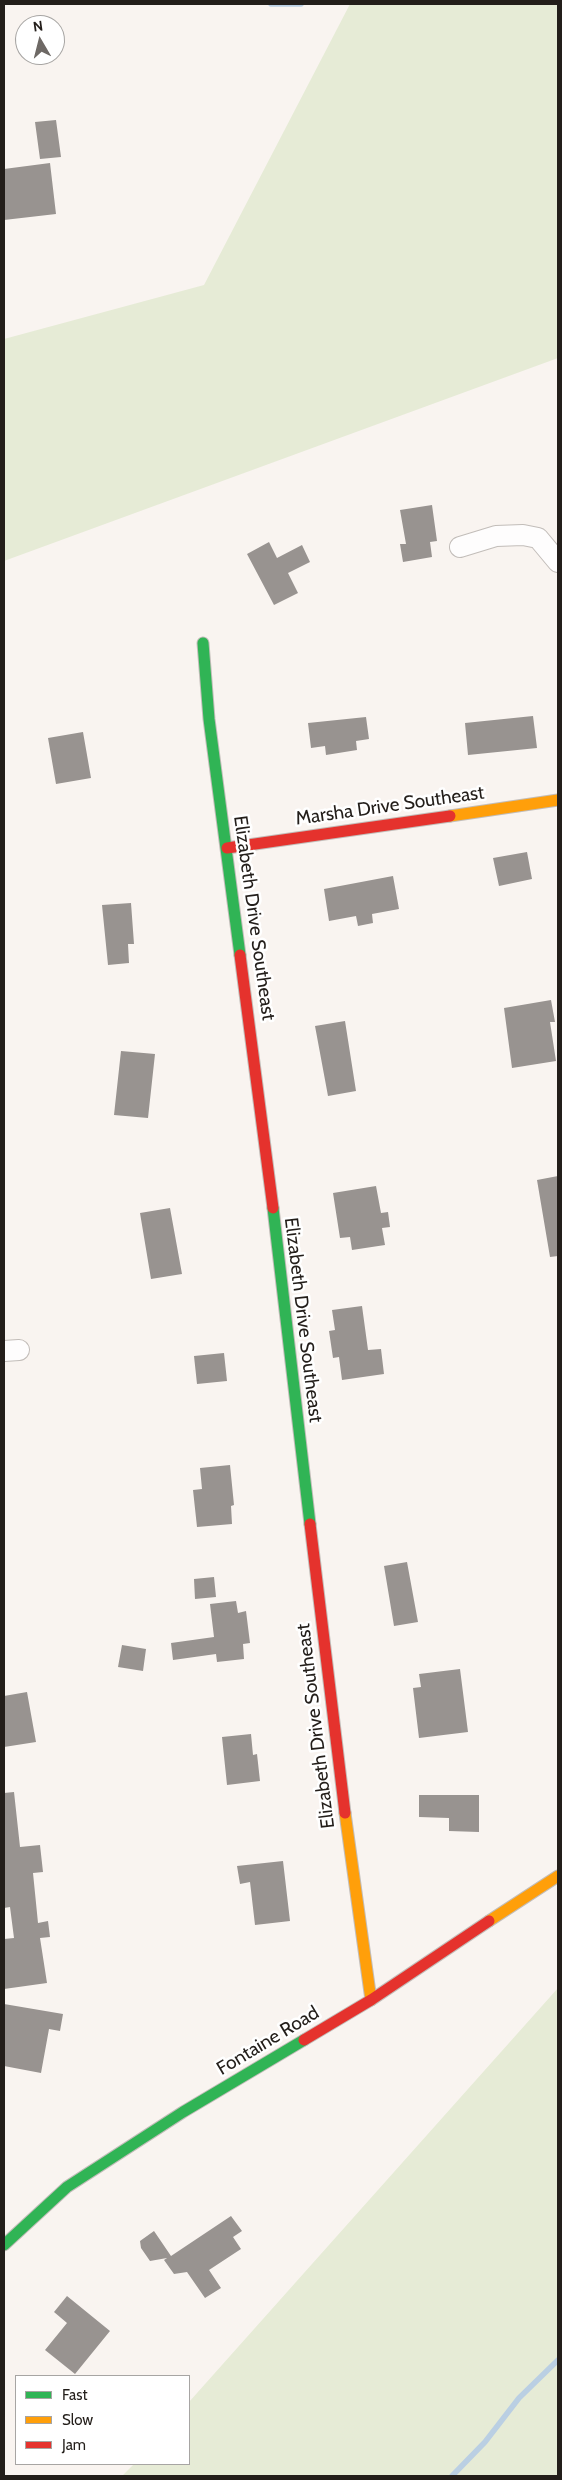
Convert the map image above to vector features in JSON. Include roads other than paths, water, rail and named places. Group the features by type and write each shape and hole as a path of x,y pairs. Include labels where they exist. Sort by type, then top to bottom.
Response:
{"street":[{"path":"460,547 496,536 522,534 538,538 558,562"},
{"name":"Elizabeth Drive Southeast","path":"203,643 209,719 288,1327 328,1693 371,2000"},
{"name":"Marsha Drive Southeast","path":"227,848 558,800"},
{"name":"Fontaine Road","path":"4,2245 67,2186 183,2112 371,2000 558,1876"}],"waterway":[{"path":"271,4 301,4"},
{"path":"452,2476 485,2442 519,2398 558,2360"}]}
